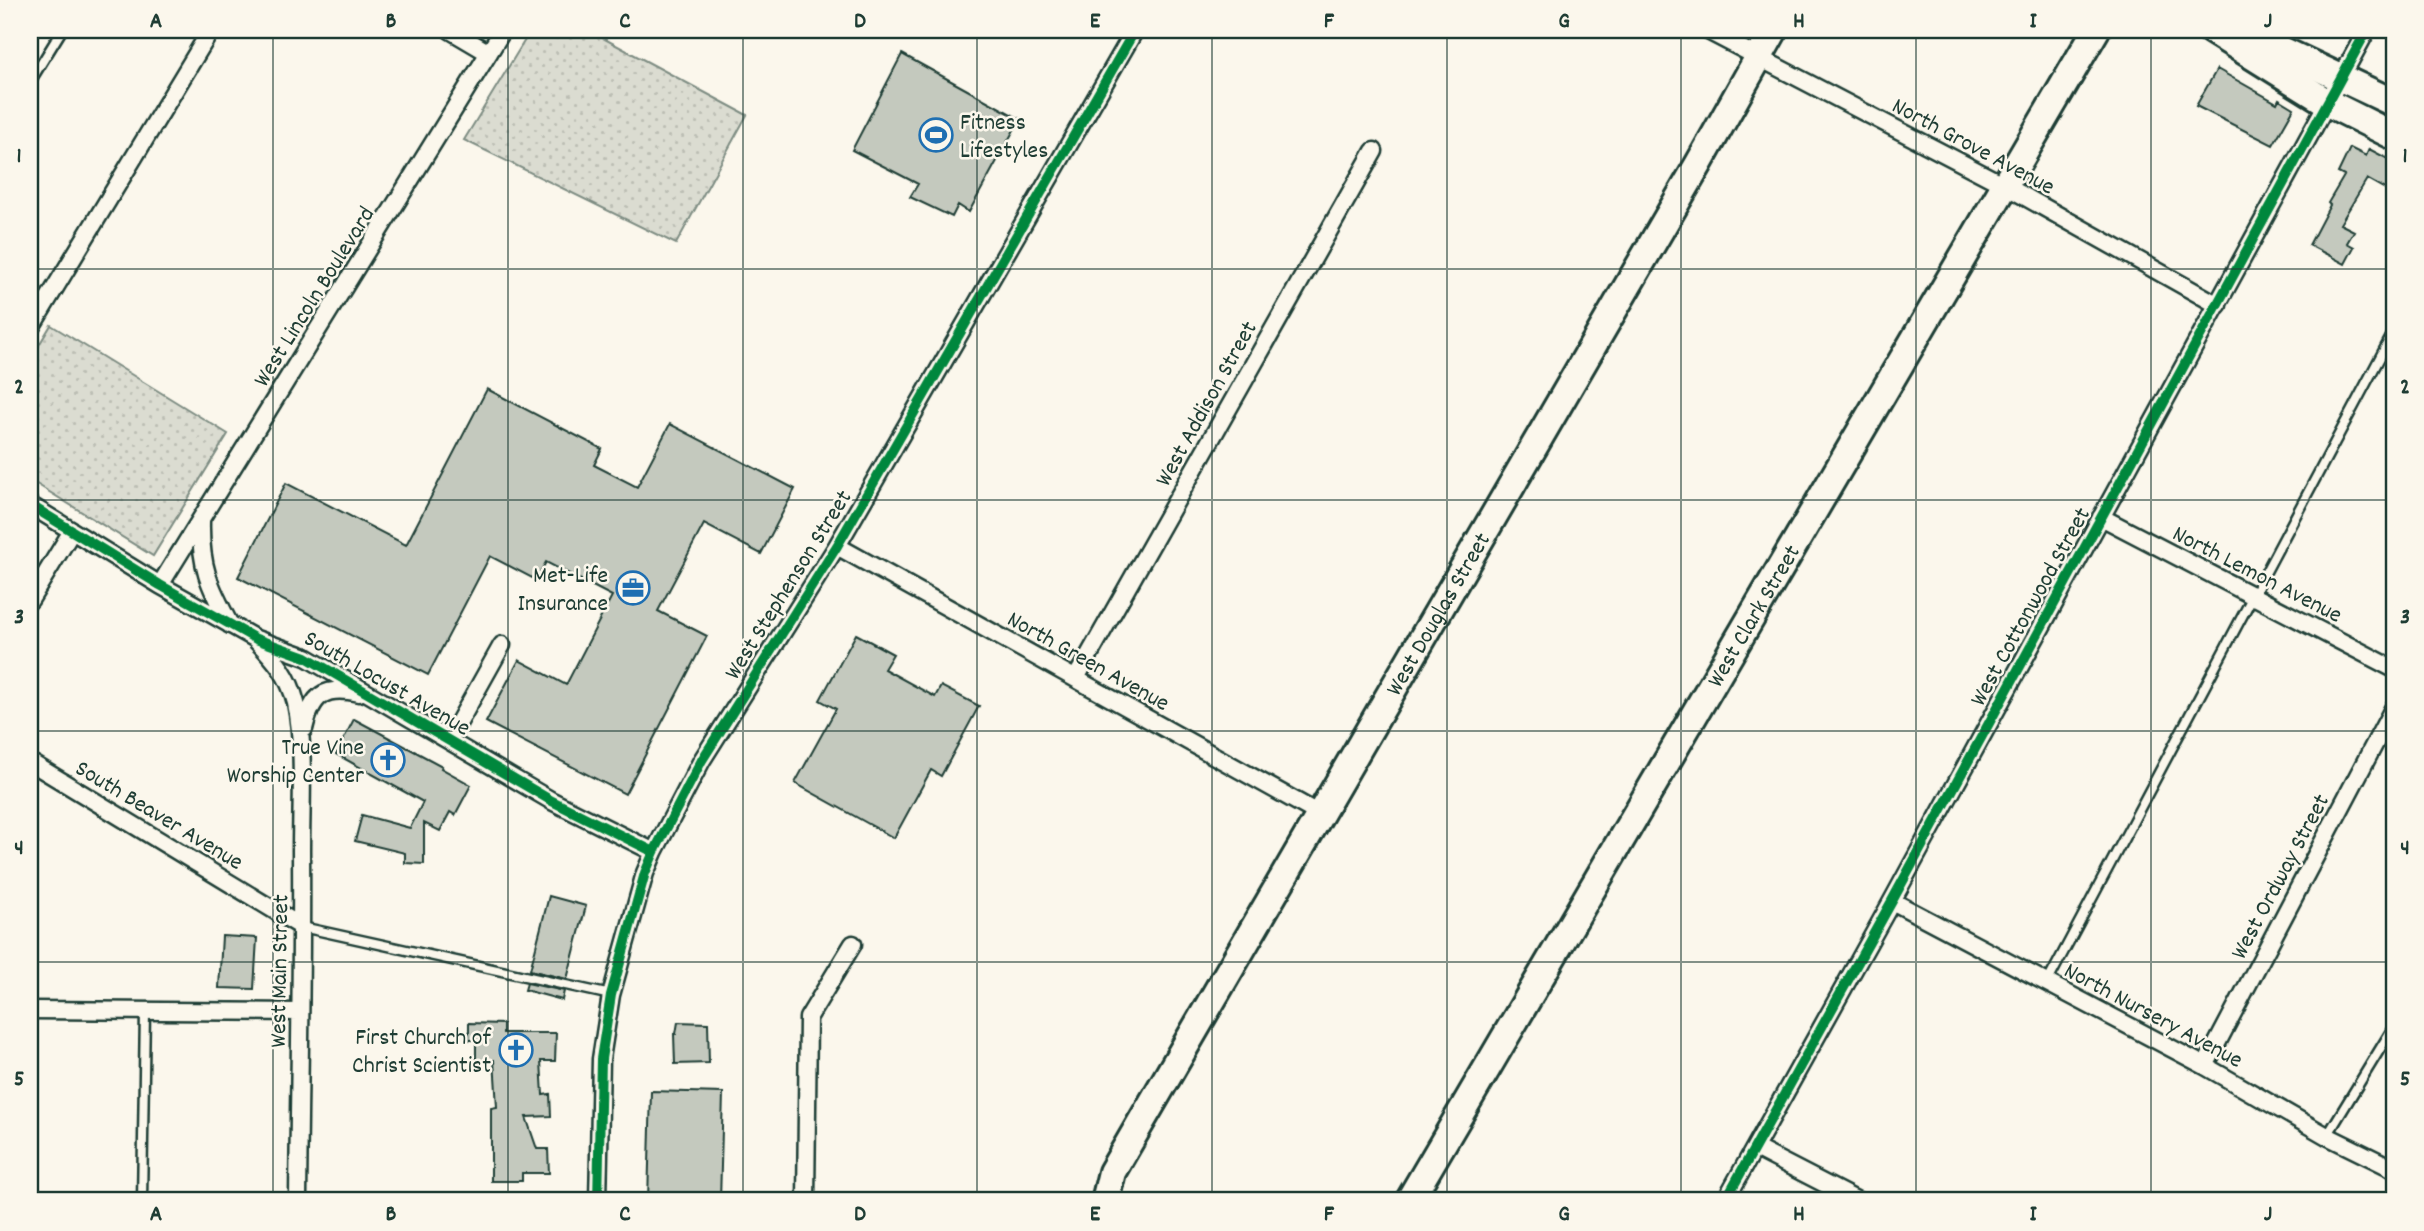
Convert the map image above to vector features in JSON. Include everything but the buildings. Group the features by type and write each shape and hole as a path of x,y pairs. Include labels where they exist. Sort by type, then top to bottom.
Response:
{"main road":[{"name":"West Douglas Street","path":"1105,1201 1112,1172 1774,30"},
{"name":"West Clark Street","path":"1409,1201 2095,30"},
{"path":"2211,30 2328,103 2394,136"},
{"path":"2239,30 2394,103"}],"street":[{"path":"30,329 211,30"},
{"path":"450,30 489,53"},
{"name":"West Lincoln Boulevard","path":"160,585 503,30"},
{"name":"West Stephenson Street","path":"598,1201 601,1059 611,995 645,873 654,852 702,760 836,546 1135,30"},
{"name":"North Grove Avenue","path":"1706,30 2006,186 2218,305"},
{"name":"West Cottonwood Street","path":"1725,1201 1892,901 2367,30"},
{"name":"West Addison Street","path":"1076,678 1374,151"},
{"name":"South Locust Avenue","path":"30,505 230,625 256,639 306,657 552,801 654,852"},
{"name":"North Lemon Avenue","path":"2101,517 2394,669"},
{"path":"201,520 204,570 212,592 230,625"},
{"path":"30,600 72,531"},
{"name":"North Green Avenue","path":"836,546 1319,814"},
{"name":"South Locust Avenue","path":"256,639 281,666 289,681 296,704 300,741"},
{"path":"449,740 502,645"},
{"path":"300,741 308,709 314,700 327,692 342,689 375,697"},
{"name":"West Ordway Street","path":"2205,1066 2394,707"},
{"name":"West Main Street","path":"298,1201 302,927 300,741"},
{"name":"South Beaver Avenue","path":"30,762 302,927"},
{"name":"North Nursery Avenue","path":"1892,901 2205,1066 2327,1136 2394,1168"},
{"path":"806,1201 808,1018 853,944"},
{"path":"30,1010 300,1012"},
{"path":"1755,1148 1858,1201"}],"lane":[{"path":"30,82 62,30"},
{"path":"2047,983 2394,331"},
{"path":"302,927 611,995"},
{"path":"142,1201 145,1011"},
{"path":"2327,1136 2394,1026"}],"shaded area":[{"path":"531,30 588,30 747,115 676,244 464,140"},
{"path":"51,325 228,434 153,556 30,480 30,360"}],"cycle path":[{"path":"598,1201 601,1059 611,995 645,873 654,852 702,760 837,546 1135,30"},
{"path":"1725,1201 1892,901 2367,30"},
{"path":"30,505 160,585 256,639 306,657 552,801 654,852"}],"place":[{"name":"Fitness Lifestyles","path":"936,135"},
{"name":"Met-Life Insurance","path":"633,588"},
{"name":"True Vine Worship Center","path":"388,760"},
{"name":"First Church of Christ Scientist","path":"516,1050"}]}
